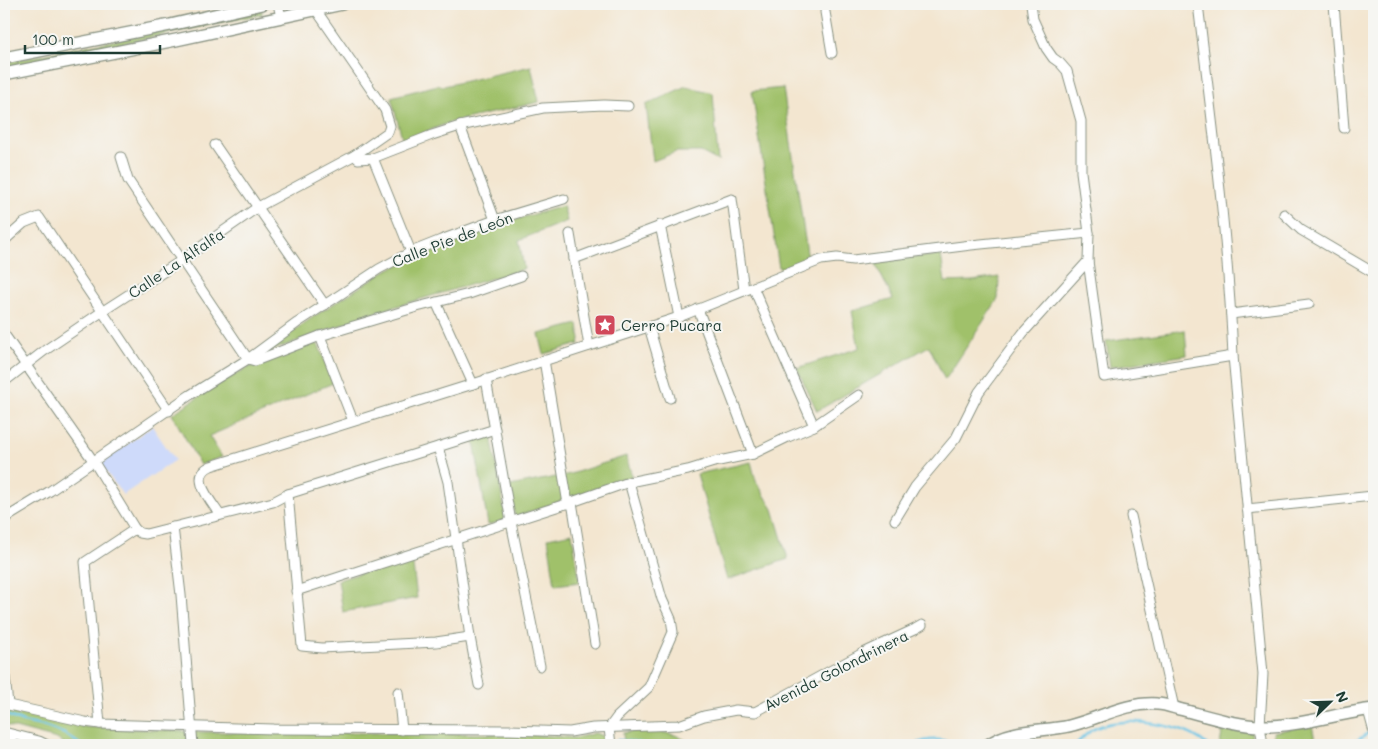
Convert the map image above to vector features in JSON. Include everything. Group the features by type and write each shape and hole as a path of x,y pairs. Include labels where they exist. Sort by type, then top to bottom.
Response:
{"main road":[{"path":"4,58 170,25 262,4"},
{"path":"4,74 176,40 281,17 316,7 342,4"},
{"path":"988,745 1003,737 1028,731 1067,726 1124,707 1158,704 1218,719 1260,726 1282,725 1371,710"}],"street":[{"path":"278,4 281,17"},
{"path":"1031,4 1033,19 1046,48 1067,72 1081,121 1081,172 1089,233 1088,261 1104,377 1233,356"},
{"path":"1198,4 1223,220 1233,356 1263,674 1260,726 1263,745"},
{"path":"1334,4 1344,128"},
{"name":"Calle La Alfalfa","path":"4,382 104,311 258,208 355,155 388,132 390,126 385,110 316,7"},
{"path":"825,12 832,53"},
{"path":"355,155 358,159 374,158 460,126 542,108 604,105 628,106"},
{"path":"460,126 495,220"},
{"path":"215,146 325,305"},
{"path":"121,156 128,180 248,359 255,361 320,336 469,294 521,276"},
{"path":"374,158 411,252"},
{"name":"Calle Pie de León","path":"4,519 50,492 169,410 248,359 296,323 379,269 411,252 495,220 564,199"},
{"path":"574,259 732,199 748,288 814,426"},
{"path":"1284,214 1301,230 1374,273"},
{"path":"4,241 24,223 39,217 169,410"},
{"path":"660,225 679,317"},
{"path":"220,515 200,482 200,475 204,469 679,317 821,260 837,258 854,260 971,245 1089,233"},
{"path":"570,234 589,346"},
{"path":"895,520 915,487 956,438 979,392 1023,332 1088,261"},
{"path":"436,302 473,384"},
{"path":"1231,314 1309,304"},
{"path":"698,309 753,454"},
{"path":"648,327 670,398"},
{"path":"4,334 94,462 135,529 140,533 146,534 273,502 288,494 495,428"},
{"path":"320,336 353,421"},
{"path":"544,360 595,644"},
{"path":"486,379 511,522 540,666"},
{"path":"296,591 456,538 570,503 629,482 753,454 788,436 814,426 859,395"},
{"path":"438,447 448,482 470,637 479,685"},
{"path":"611,745 608,728 617,716 649,688 673,632 629,482"},
{"path":"288,494 302,646 322,648 436,642 470,637"},
{"path":"1247,509 1373,496"},
{"path":"1131,516 1174,708"},
{"path":"173,527 193,742"},
{"path":"100,724 85,562 135,529"},
{"name":"Avenida Golondrinera","path":"6,704 100,724 191,727 570,732 593,728 679,726 704,716 736,710 755,712 861,654 915,630 922,625"},
{"path":"4,668 6,704"},
{"path":"398,692 402,730"},
{"path":"1371,710 1373,727"},
{"path":"4,733 14,745"},
{"path":"4,733 47,745"}],"shaded area":[{"path":"152,426 175,460 123,495 102,466 103,462"}],"green space":[{"path":"262,10 262,14 4,68 4,63"},
{"path":"531,66 539,102 448,123 403,141 391,97 438,85 444,86"},
{"path":"686,86 713,93 718,161 701,152 676,152 653,161 646,105"},
{"path":"783,88 808,260 779,268 752,91"},
{"path":"563,206 567,221 519,240 524,269 380,311 259,355 316,315 385,271 503,223"},
{"path":"941,255 945,282 999,277 998,299 945,380 929,346 817,411 797,368 859,348 852,311 893,299 874,261"},
{"path":"578,324 579,344 544,354 539,334"},
{"path":"1185,330 1187,355 1110,367 1106,341"},
{"path":"316,343 319,346 333,383 209,436 222,457 200,465 172,414 247,368"},
{"path":"491,435 506,520 488,525 474,441"},
{"path":"626,456 632,476 515,517 510,486 571,474"},
{"path":"751,462 756,481 773,509 788,559 727,580 697,474"},
{"path":"572,533 580,582 555,585 548,538"},
{"path":"412,558 417,598 343,612 338,580"},
{"path":"4,708 86,727 203,732 530,734 576,738 595,733 605,737 604,745 66,745 57,739 4,725"},
{"path":"1312,725 1316,745 1275,745 1273,732"},
{"path":"1223,727 1253,732 1251,745 1220,745"},
{"path":"648,729 675,735 696,745 624,745 623,733"}],"waterway":[{"path":"4,714 23,722 43,726 65,734 81,745"},
{"path":"1075,745 1093,729 1122,722 1138,722 1169,727 1197,738 1207,745"},
{"path":"1350,745 1371,731"},
{"path":"618,740 652,745"},
{"path":"913,745 935,740 947,741 958,745"},
{"path":"180,745 182,742 189,742"},
{"path":"195,743 239,745 478,743 536,745"},
{"path":"577,745 592,743"}],"place":[{"name":"Cerro Pucara","path":"605,325"}]}
